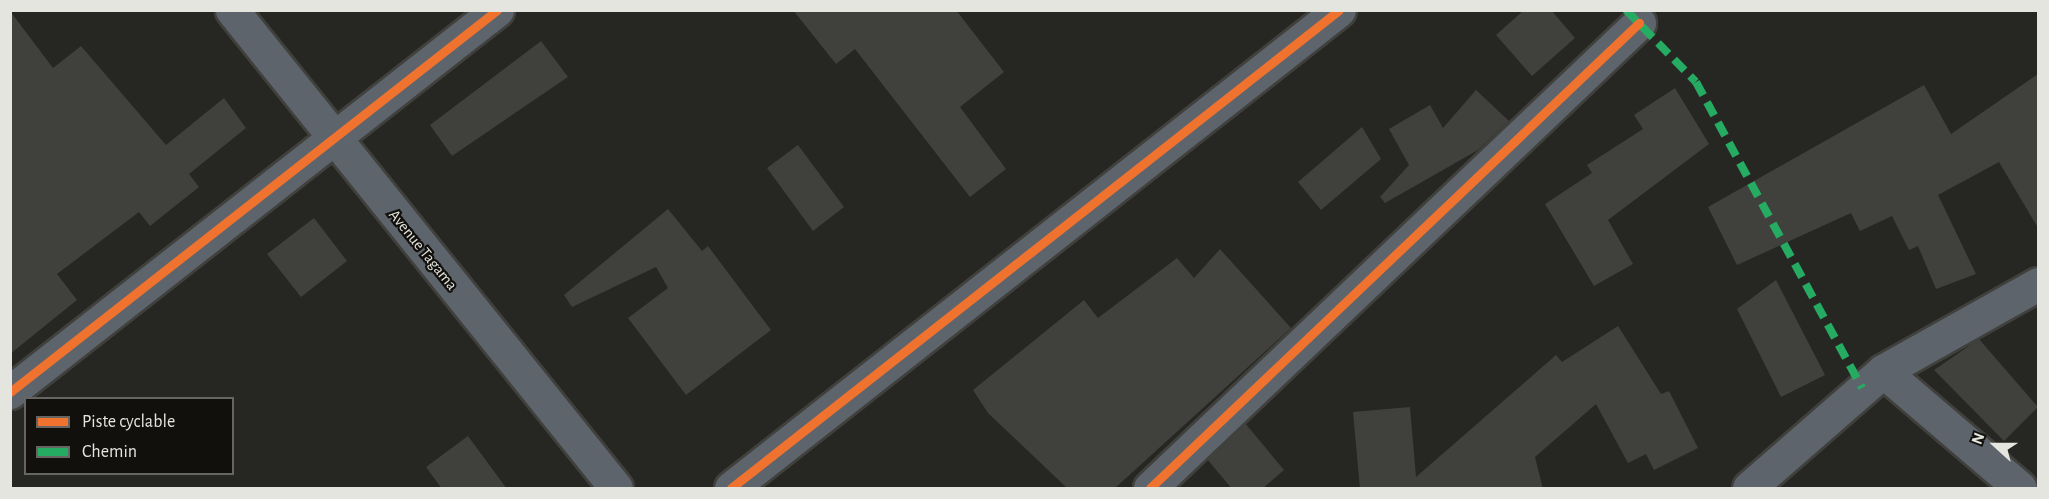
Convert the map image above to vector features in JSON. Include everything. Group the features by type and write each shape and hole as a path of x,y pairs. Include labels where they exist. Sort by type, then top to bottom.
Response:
{"street":[{"name":"Avenue Tagama","path":"232,10 616,489"},
{"path":"10,392 335,140 497,10"},
{"path":"732,489 1339,10"},
{"path":"1150,489 1639,23"},
{"path":"1749,489 1883,371 2038,284"},
{"path":"1883,371 2020,489"}],"building":[{"path":"793,10 956,10 1004,72 960,107 1006,169 970,197 855,49 836,64"},
{"path":"1524,10 1551,10 1575,38 1532,76 1496,35"},
{"path":"10,11 53,68 81,46 166,145 224,98 246,128 189,174 199,187 150,226 139,212 57,274 77,300 10,354"},
{"path":"541,41 568,77 452,156 430,125"},
{"path":"2038,74 2038,228 1999,162 1938,195 1976,274 1936,289 1918,246 1909,250 1892,216 1860,231 1851,213 1737,265 1708,207 1924,85 1951,134"},
{"path":"1675,88 1709,144 1608,220 1633,264 1594,286 1545,204 1592,173 1587,165 1643,129 1634,115"},
{"path":"1476,90 1509,121 1478,150 1385,203 1380,197 1409,165 1389,129 1430,105 1443,128"},
{"path":"1362,127 1381,159 1321,210 1298,182"},
{"path":"798,145 844,207 813,231 767,168"},
{"path":"668,209 702,251 708,246 771,330 686,395 628,318 668,288 656,267 572,307 564,295"},
{"path":"314,218 347,261 301,297 267,254"},
{"path":"1220,249 1291,328 1114,489 1068,489 988,413 973,390 1084,300 1098,318 1177,258 1194,278"},
{"path":"1776,280 1825,375 1781,397 1737,309"},
{"path":"1618,326 1661,394 1669,391 1698,448 1654,470 1646,454 1628,463 1596,404 1535,457 1543,489 1360,489 1353,412 1410,407 1416,477 1556,355 1562,362"},
{"path":"1979,339 2038,407 2004,441 1934,370"},
{"path":"1245,423 1284,470 1262,489 1232,489 1207,459"},
{"path":"468,436 507,489 442,489 426,467"}],"marked path":[{"path":"1626,10 1696,82 1862,388"}],"cycle path":[{"path":"10,392 497,10"},
{"path":"731,488 1339,10"},
{"path":"1150,488 1639,23"}]}
